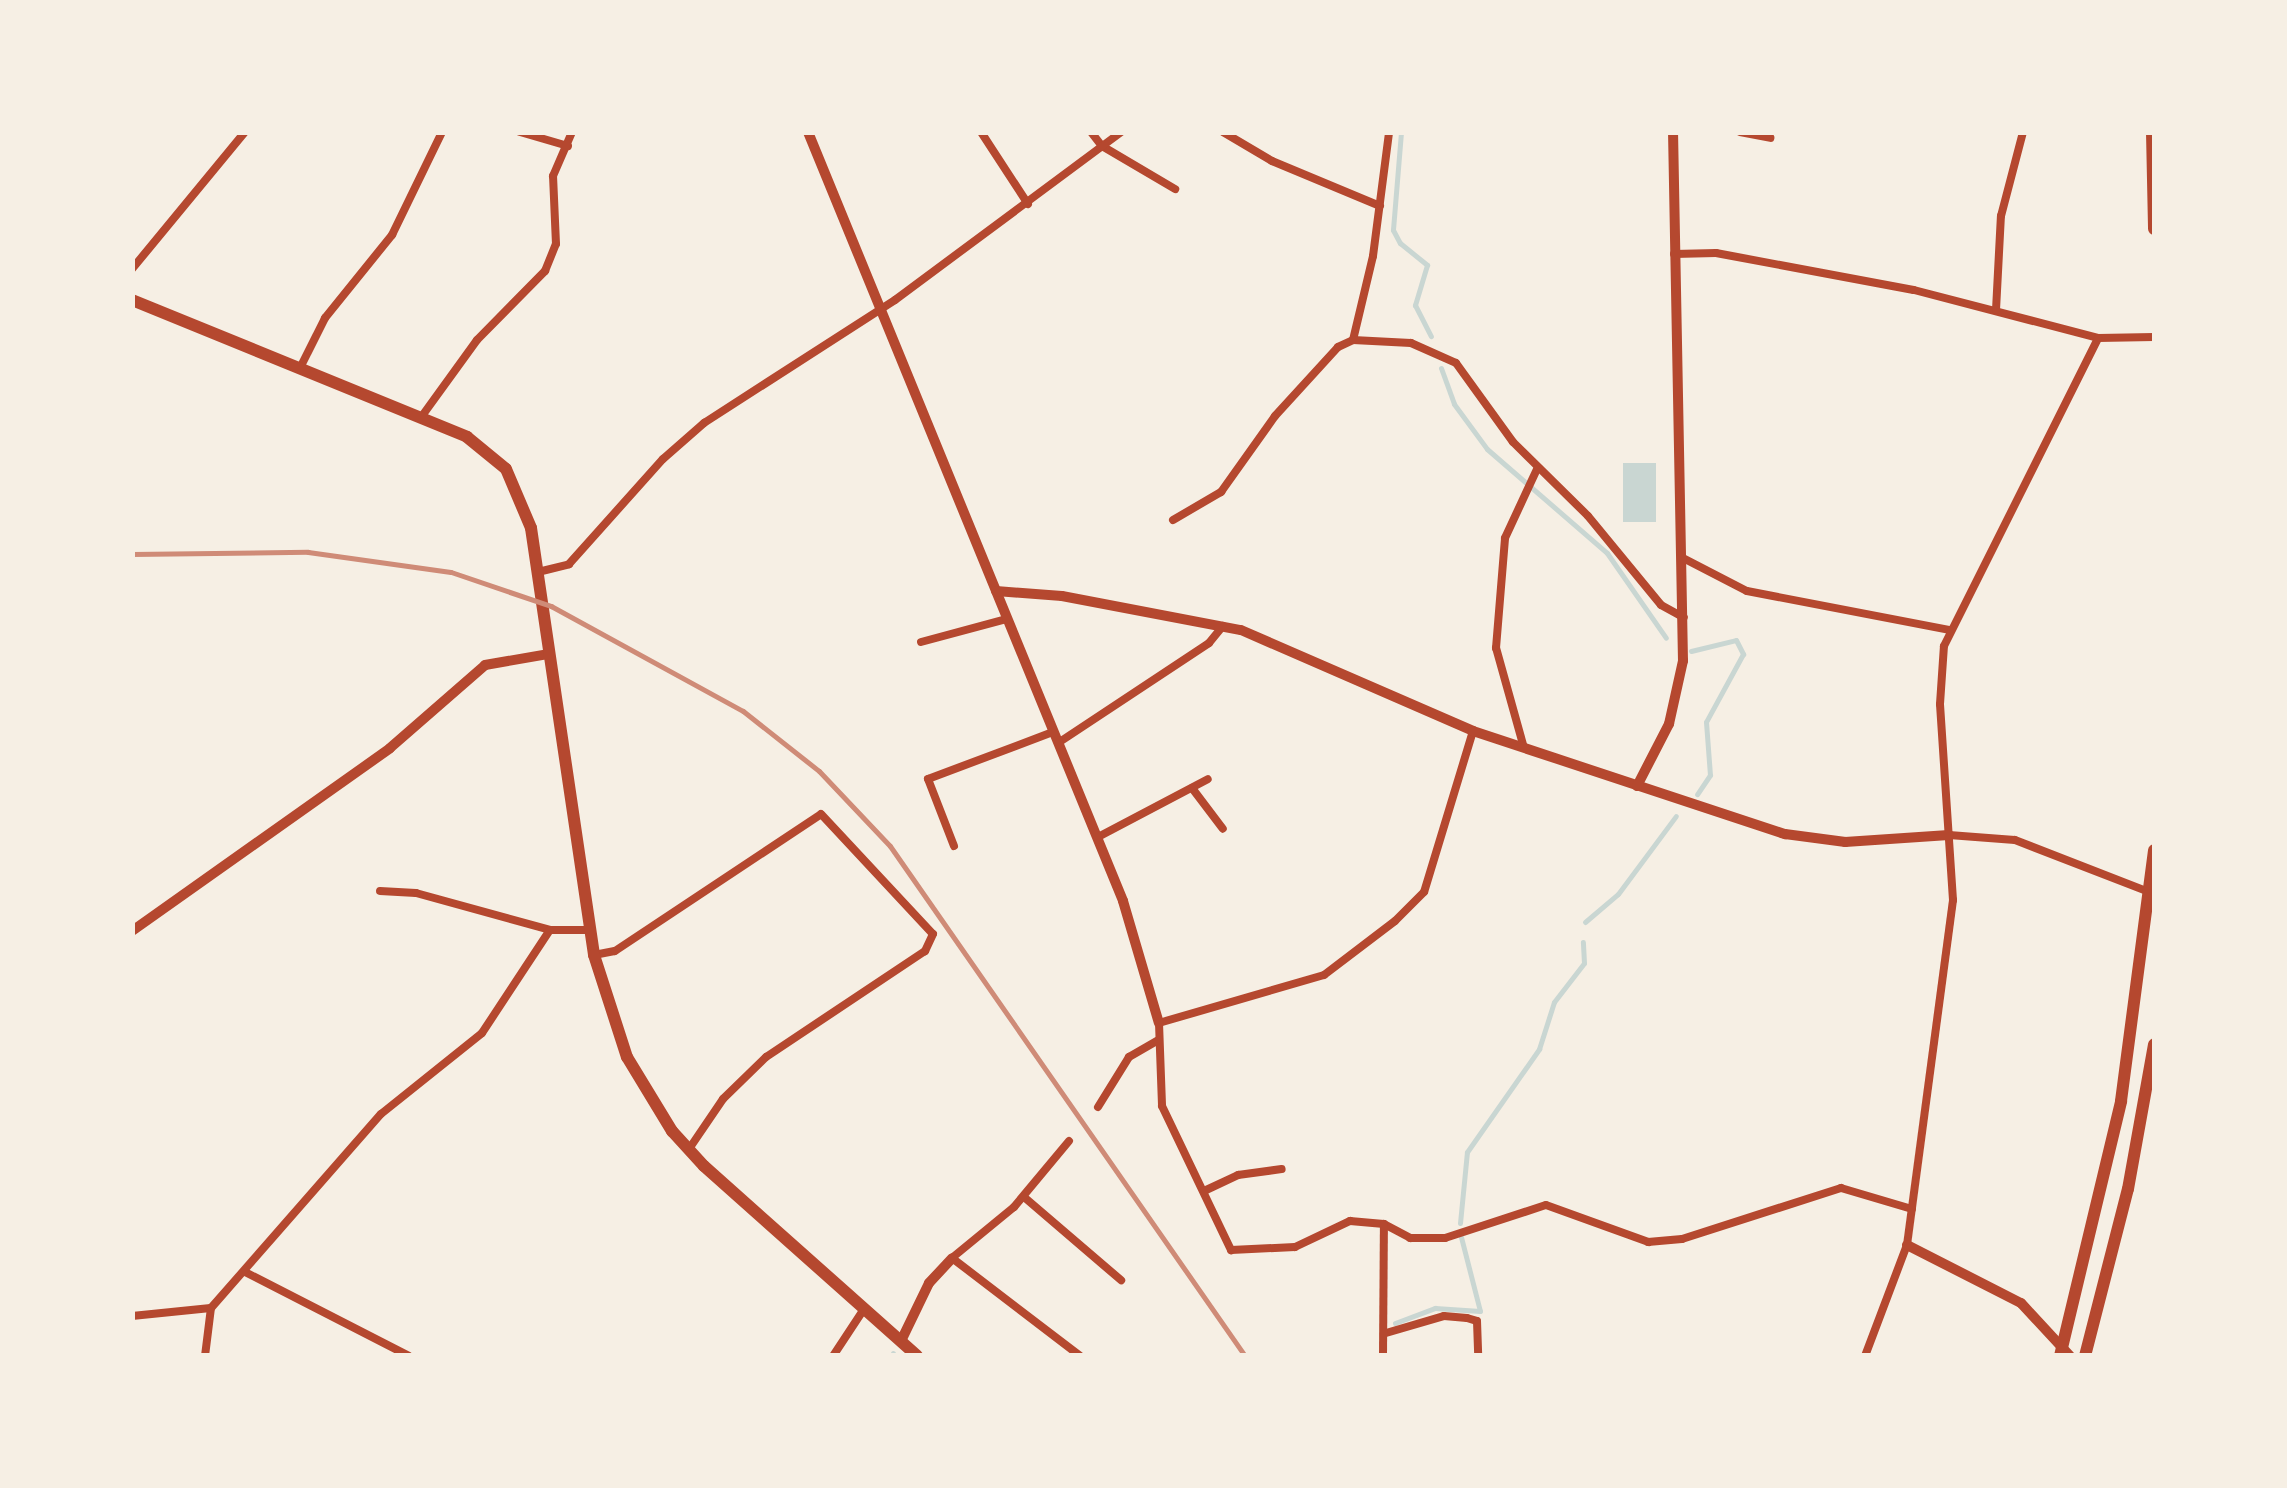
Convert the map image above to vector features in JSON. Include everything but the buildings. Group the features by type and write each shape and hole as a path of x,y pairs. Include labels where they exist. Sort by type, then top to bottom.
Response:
{"main road":[{"path":"2152,132 2154,229"},
{"path":"132,300 467,436 506,469 524,502 538,572 594,955 627,1056 689,1149 917,1356"},
{"path":"2065,1352 2105,1184 2148,922 2154,850"},
{"path":"2084,1356 2128,1189 2154,1044"}],"street":[{"path":"132,269 245,132"},
{"path":"300,368 325,318 392,235 442,132"},
{"path":"520,132 568,146"},
{"path":"422,416 477,340 544,271 556,236 553,176 572,132"},
{"path":"808,132 1098,837 1159,1022 1162,1106 1235,1253 1295,1246 1350,1220 1384,1224 1410,1238 1445,1238 1546,1205 1648,1242 1682,1239 1841,1188 1912,1210"},
{"path":"982,132 1028,204"},
{"path":"1091,132 1102,146 1174,189"},
{"path":"538,572 569,564 663,458 704,423 882,309 1121,132"},
{"path":"1224,132 1272,161 1380,206"},
{"path":"1353,340 1380,206 1389,132"},
{"path":"1637,786 1675,704 1684,618 1673,132"},
{"path":"1740,132 1770,138"},
{"path":"1996,310 2003,204 2023,132"},
{"path":"1674,254 1716,253 1996,310 2098,338 2154,337"},
{"path":"1864,1356 1907,1245 1953,900 1940,687 1950,630 2098,338"},
{"path":"1173,520 1221,492 1275,416 1338,348 1353,340 1411,343 1446,355 1538,469 1588,516 1661,605 1684,618"},
{"path":"1524,748 1496,648 1505,538 1538,469"},
{"path":"1680,557 1747,590 1950,630"},
{"path":"996,591 1223,626 1472,731 1806,838 1950,835 2015,840 2154,894"},
{"path":"920,642 1006,619"},
{"path":"954,846 928,779 1056,737 1210,643 1223,626"},
{"path":"132,931 390,748 485,666 549,654"},
{"path":"1159,1022 1324,975 1395,921 1424,892 1472,731"},
{"path":"1098,837 1208,780"},
{"path":"1192,788 1214,825 1223,829"},
{"path":"594,955 615,951 820,814 932,934 925,951 766,1057 723,1099 689,1149"},
{"path":"380,892 416,893 550,930 589,930"},
{"path":"205,1356 210,1308 382,1114 482,1033 550,930"},
{"path":"1098,1107 1128,1057 1158,1040"},
{"path":"901,1341 922,1294 952,1258 1024,1198 1069,1140"},
{"path":"1204,1191 1238,1175 1282,1170"},
{"path":"1024,1198 1121,1280"},
{"path":"1384,1224 1384,1356"},
{"path":"1907,1245 2021,1303 2065,1352"},
{"path":"952,1258 1080,1356"},
{"path":"245,1272 410,1356"},
{"path":"132,1316 210,1308"},
{"path":"833,1356 864,1309"},
{"path":"1386,1333 1444,1316 1467,1318 1477,1321 1478,1355"}],"shaded area":[{"path":"1623,463 1656,463 1656,522 1623,522"}],"waterway":[{"path":"1401,132 1393,230 1400,243 1427,265 1415,305 1431,336"},
{"path":"1441,368 1454,404 1487,449 1607,553 1666,638"},
{"path":"1691,651 1736,640 1743,654 1706,722 1710,775 1697,794"},
{"path":"1585,922 1618,894 1676,816"},
{"path":"1460,1223 1467,1152 1539,1049 1554,1002 1584,963 1583,942"},
{"path":"1395,1323 1435,1308 1480,1311 1461,1237"}],"railway":[{"path":"132,554 308,552 451,572 551,606 743,711 819,771 890,846 1245,1356"}]}
